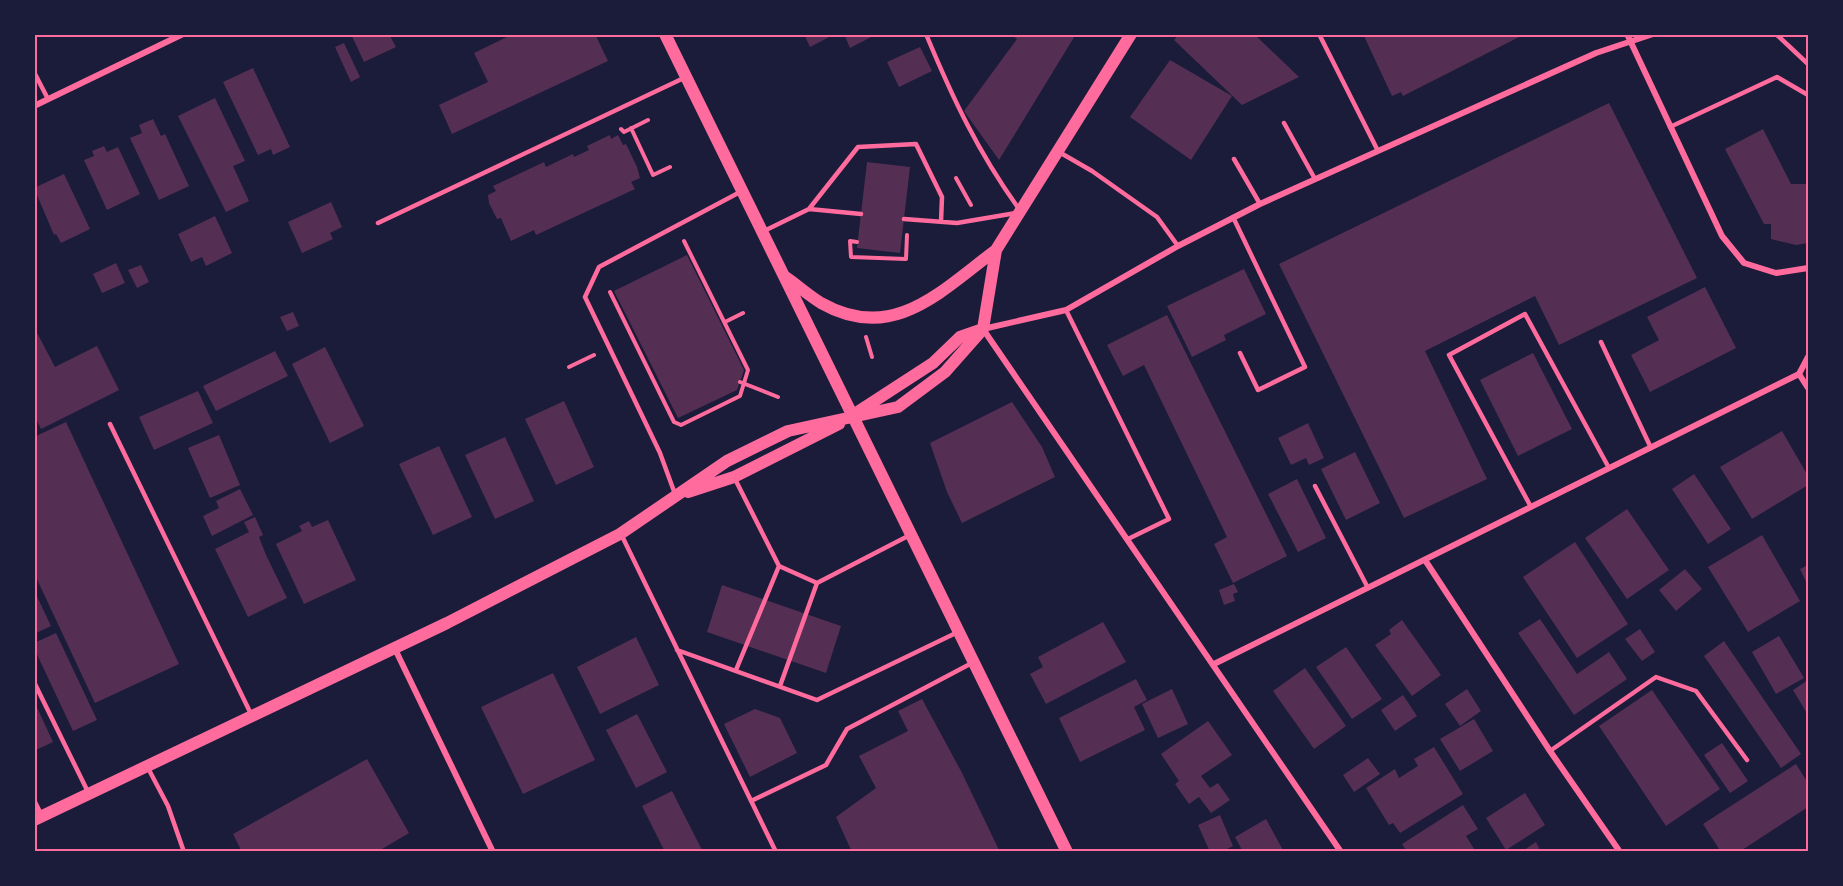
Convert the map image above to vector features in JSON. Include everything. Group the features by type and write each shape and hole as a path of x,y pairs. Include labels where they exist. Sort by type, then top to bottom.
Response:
{"main road":[{"path":"665,34 851,417 1067,852"},
{"path":"782,274 822,303 865,319 889,318 916,309 996,250 1131,34"},
{"path":"38,818 148,768 395,649 620,534 727,460 789,431 898,407 945,372 983,329 996,250"},
{"path":"676,496 734,477 851,417 933,363 960,337 983,329"}],"street":[{"path":"34,106 183,34"},
{"path":"1627,34 1722,236 1744,263 1776,273 1809,268"},
{"path":"1341,852 983,329 1066,310 1178,246 1260,204 1596,53 1653,34"},
{"path":"1214,664 1799,374 1809,357"},
{"path":"1799,374 1809,388"},
{"path":"1425,560 1550,751 1620,852"},
{"path":"395,649 493,852"}],"lane":[{"path":"904,219 957,223 1021,212 994,174 959,113 926,34"},
{"path":"1319,34 1378,151"},
{"path":"1776,34 1809,64"},
{"path":"34,72 48,99"},
{"path":"378,222 686,77"},
{"path":"1670,127 1777,77 1809,95"},
{"path":"1284,123 1315,179"},
{"path":"762,232 809,208 858,147 916,144 942,197 941,222"},
{"path":"1056,151 1092,171 1157,217 1178,246"},
{"path":"1234,159 1260,204"},
{"path":"676,496 660,453 585,297 599,267 742,191"},
{"path":"809,208 861,214"},
{"path":"1233,217 1305,367 1258,390 1240,353"},
{"path":"1066,310 1168,519 1128,539"},
{"path":"1531,507 1449,356 1526,314 1609,468"},
{"path":"1600,342 1651,448"},
{"path":"110,424 252,717"},
{"path":"734,477 779,566 817,583"},
{"path":"1316,486 1368,588"},
{"path":"620,534 776,852"},
{"path":"780,686 817,583 910,535"},
{"path":"736,670 779,566"},
{"path":"677,650 817,700 958,632"},
{"path":"751,801 826,765 847,729 972,663"},
{"path":"1550,751 1656,677 1696,692 1747,760"},
{"path":"34,682 89,794"},
{"path":"148,768 168,806 184,852"},
{"path":"34,800 38,818"}],"path":[{"path":"614,132 631,128 648,120"},
{"path":"631,128 653,175 670,166"},
{"path":"956,178 972,208"},
{"path":"610,292 674,422 681,425 740,396 742,383 748,370 677,225"},
{"path":"857,242 850,242 850,257 906,259 908,231"},
{"path":"725,322 743,313"},
{"path":"866,332 872,357"},
{"path":"863,349 868,347"},
{"path":"569,367 594,355"},
{"path":"742,383 778,397"}],"building":[{"path":"351,34 389,34 396,47 364,62"},
{"path":"513,34 595,34 608,61 452,134 439,105 488,82 474,53"},
{"path":"804,34 835,34 810,47"},
{"path":"844,34 877,34 850,48"},
{"path":"1010,34 1076,34 999,160 964,111 1017,39"},
{"path":"1179,34 1254,34 1299,77 1242,105 1174,40"},
{"path":"1363,34 1525,34 1403,96 1401,92 1392,96"},
{"path":"344,43 360,77 351,82 335,47"},
{"path":"920,47 932,71 899,87 887,62"},
{"path":"1170,60 1232,96 1191,160 1130,117"},
{"path":"253,68 290,147 273,155 271,149 258,155 223,82"},
{"path":"215,98 245,161 233,166 249,201 226,212 178,116"},
{"path":"1609,103 1697,278 1559,345 1535,296 1425,351 1487,479 1404,518 1279,264"},
{"path":"153,119 161,136 165,134 189,186 159,200 130,138 142,133 139,125"},
{"path":"1763,129 1791,184 1806,184 1808,181 1808,243 1796,245 1771,239 1771,224 1764,224 1725,149"},
{"path":"610,135 611,139 618,135 623,145 626,144 637,167 640,178 631,182 635,189 536,235 534,230 511,241 501,218 497,219 489,203 488,195 496,191 493,186 544,162 546,167 573,154 574,157 589,150 587,146"},
{"path":"104,146 107,152 118,147 140,194 107,210 84,160 94,156 92,151"},
{"path":"867,162 910,167 900,253 857,248"},
{"path":"64,174 90,229 61,243 56,234 54,235 34,188"},
{"path":"331,202 342,227 330,233 333,239 302,253 288,222"},
{"path":"215,216 232,253 206,266 202,257 191,262 178,234"},
{"path":"687,255 744,370 737,390 678,418 614,291"},
{"path":"116,263 125,283 102,293 93,274"},
{"path":"141,265 149,282 137,288 128,270"},
{"path":"1244,269 1266,314 1224,335 1226,340 1192,357 1167,306"},
{"path":"1705,287 1736,348 1650,392 1631,355 1659,340 1647,317"},
{"path":"293,312 299,326 287,331 280,317"},
{"path":"1167,315 1287,556 1233,583 1214,544 1227,537 1144,365 1123,376 1107,345"},
{"path":"34,327 55,367 97,346 119,390 41,429 34,415"},
{"path":"325,347 364,426 330,443 292,364"},
{"path":"275,351 288,376 216,411 203,386"},
{"path":"1533,353 1572,429 1518,456 1480,380"},
{"path":"198,391 213,423 154,450 139,417"},
{"path":"564,401 594,467 556,485 525,419"},
{"path":"1012,402 1042,447 1055,477 962,523 947,492 930,443"},
{"path":"66,422 179,664 95,703 34,573 34,437"},
{"path":"1308,423 1324,458 1309,465 1306,458 1291,465 1278,438"},
{"path":"1782,431 1808,476 1808,485 1752,519 1720,467"},
{"path":"219,435 240,485 210,498 188,448"},
{"path":"505,437 534,501 495,519 465,455"},
{"path":"439,446 472,517 433,535 399,464"},
{"path":"1355,452 1380,503 1346,520 1321,469"},
{"path":"1694,474 1731,529 1708,544 1672,489"},
{"path":"1297,479 1326,538 1298,552 1268,494"},
{"path":"240,489 253,515 212,536 203,516 219,508 216,501"},
{"path":"1627,509 1669,570 1627,599 1585,538"},
{"path":"255,517 263,535 259,537 266,555 287,598 248,617 215,549 249,532 244,522"},
{"path":"328,520 356,580 304,604 276,544 302,531 299,526 309,521 312,527"},
{"path":"1762,535 1800,601 1748,632 1708,567"},
{"path":"1575,542 1628,624 1577,658 1523,577"},
{"path":"1808,565 1808,586 1800,569"},
{"path":"1685,569 1702,589 1676,611 1659,590"},
{"path":"1234,584 1238,592 1233,594 1235,601 1224,605 1219,590"},
{"path":"722,585 841,626 826,673 707,632"},
{"path":"34,590 51,626 34,634"},
{"path":"1540,619 1577,674 1609,652 1627,679 1574,715 1518,633"},
{"path":"1402,620 1441,675 1412,696 1375,645 1391,634 1389,630"},
{"path":"1103,622 1126,662 1046,704 1030,674 1043,667 1038,657"},
{"path":"1640,629 1655,652 1642,661 1625,639"},
{"path":"56,633 97,720 73,731 34,648 34,643"},
{"path":"1779,636 1804,678 1776,694 1752,652"},
{"path":"636,637 659,685 600,714 577,667"},
{"path":"1724,641 1801,754 1781,768 1704,656"},
{"path":"1346,647 1382,699 1352,719 1316,667"},
{"path":"1305,668 1346,726 1314,749 1273,691"},
{"path":"553,673 595,760 523,794 481,707"},
{"path":"1136,679 1147,700 1134,707 1145,730 1080,762 1059,718"},
{"path":"1808,680 1808,715 1793,690"},
{"path":"1172,689 1188,724 1158,738 1142,704"},
{"path":"1467,689 1481,711 1460,726 1445,704"},
{"path":"1652,690 1720,789 1666,826 1599,726"},
{"path":"1403,695 1417,716 1395,731 1381,710"},
{"path":"922,699 961,771 1000,852 852,852 836,817 876,788 859,756 908,731 898,711"},
{"path":"34,701 53,742 34,751"},
{"path":"755,709 780,718 797,753 750,777 724,724"},
{"path":"637,714 667,772 636,788 606,730"},
{"path":"1474,719 1493,751 1460,771 1440,739"},
{"path":"1208,721 1232,755 1201,776 1210,788 1218,783 1230,800 1211,813 1199,797 1189,804 1175,784 1179,781 1161,754"},
{"path":"1722,743 1748,781 1730,793 1704,755"},
{"path":"1434,747 1463,794 1400,833 1393,823 1389,825 1366,788 1395,769 1399,778 1418,766 1414,759"},
{"path":"1368,758 1380,774 1354,792 1343,775"},
{"path":"367,759 409,833 377,852 242,852 233,834"},
{"path":"1796,764 1808,783 1808,807 1739,852 1721,852 1703,824"},
{"path":"672,791 702,850 698,852 665,852 642,806"},
{"path":"1525,793 1545,825 1506,850 1486,818"},
{"path":"1463,805 1478,829 1466,836 1476,852 1407,852 1402,844"},
{"path":"1220,815 1233,846 1221,852 1210,852 1198,825"},
{"path":"1266,819 1284,852 1243,852 1235,837"},
{"path":"1536,842 1541,852 1521,852"}]}
